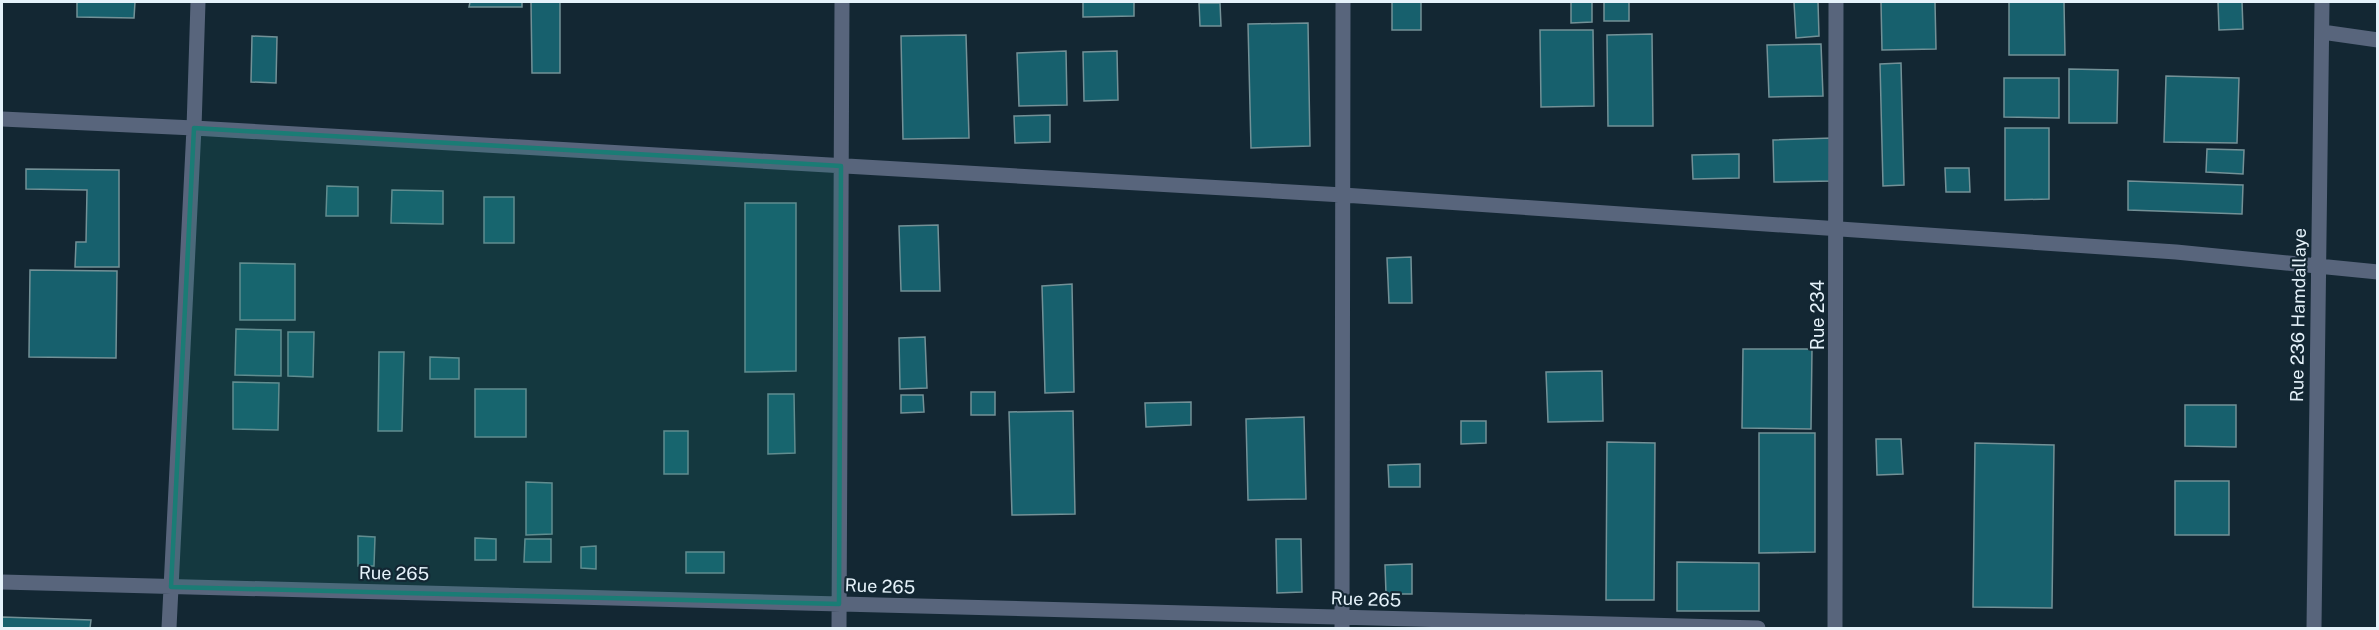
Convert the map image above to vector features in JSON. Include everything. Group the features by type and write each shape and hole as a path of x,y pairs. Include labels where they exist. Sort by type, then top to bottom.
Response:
{"street":[{"path":"169,628 194,128 198,2"},
{"path":"838,628 842,2"},
{"path":"1342,623 1343,2"},
{"name":"Rue 234","path":"1835,628 1836,2"},
{"name":"Rue 236 Hamdallaye","path":"2314,628 2322,2"},
{"path":"2322,32 2378,40"},
{"path":"2,120 194,128 1343,195 2164,251 2378,272"},
{"name":"Rue 265","path":"2,582 839,604 1342,623 1758,628"}],"highlighted area":[{"path":"194,128 841,166 839,604 171,587"}],"building":[{"path":"77,2 135,2 134,18 77,17"},
{"path":"470,2 522,2 522,7 469,7"},
{"path":"531,2 560,2 560,73 532,73"},
{"path":"1083,2 1134,2 1134,16 1083,17"},
{"path":"1392,2 1421,2 1421,30 1392,30"},
{"path":"1571,2 1592,2 1592,22 1571,23"},
{"path":"1604,2 1629,2 1629,21 1604,21"},
{"path":"1794,2 1818,2 1819,36 1796,38"},
{"path":"1881,2 1935,2 1936,49 1882,50"},
{"path":"2009,2 2064,2 2065,55 2009,55"},
{"path":"2218,2 2242,2 2243,29 2219,30"},
{"path":"1199,3 1220,3 1221,26 1200,26"},
{"path":"1308,23 1310,146 1251,148 1248,24"},
{"path":"1540,30 1593,30 1594,106 1541,107"},
{"path":"1652,34 1653,126 1608,126 1607,35"},
{"path":"966,35 969,138 903,139 901,36"},
{"path":"252,36 277,37 276,83 251,82"},
{"path":"1821,44 1823,96 1769,97 1767,45"},
{"path":"1066,51 1067,105 1019,106 1017,53"},
{"path":"1117,51 1118,100 1084,101 1083,52"},
{"path":"1901,63 1904,185 1883,186 1880,64"},
{"path":"2069,69 2118,70 2117,123 2069,123"},
{"path":"2166,76 2239,78 2237,143 2164,142"},
{"path":"2004,78 2059,78 2059,118 2004,117"},
{"path":"1050,115 1050,142 1015,143 1014,116"},
{"path":"2005,128 2049,128 2049,199 2005,200"},
{"path":"1832,138 1833,181 1774,182 1773,140"},
{"path":"2207,149 2244,150 2243,174 2206,172"},
{"path":"1739,154 1739,178 1693,179 1692,155"},
{"path":"1945,168 1969,168 1970,192 1946,192"},
{"path":"26,169 119,170 119,267 75,267 76,242 86,242 87,190 26,189"},
{"path":"2128,181 2243,185 2242,214 2128,210"},
{"path":"327,186 358,187 358,216 326,216"},
{"path":"392,190 443,191 443,224 391,223"},
{"path":"484,197 514,197 514,243 484,243"},
{"path":"745,203 796,203 796,371 745,372"},
{"path":"938,225 940,291 901,291 899,226"},
{"path":"1411,257 1412,303 1389,303 1387,258"},
{"path":"240,263 295,264 295,320 240,320"},
{"path":"30,270 117,271 116,358 29,357"},
{"path":"1072,284 1074,392 1045,393 1042,286"},
{"path":"236,329 281,330 281,376 235,375"},
{"path":"288,332 314,332 313,377 288,376"},
{"path":"925,337 927,388 900,389 899,338"},
{"path":"1743,349 1812,349 1811,429 1742,428"},
{"path":"379,352 404,352 402,431 378,431"},
{"path":"430,357 459,358 459,379 430,379"},
{"path":"1602,371 1603,421 1548,422 1546,372"},
{"path":"233,382 279,383 278,430 233,429"},
{"path":"475,389 526,389 526,437 475,437"},
{"path":"971,392 995,392 995,415 971,415"},
{"path":"768,394 794,394 795,453 768,454"},
{"path":"901,395 923,395 924,412 901,413"},
{"path":"1191,402 1191,425 1146,427 1145,403"},
{"path":"2185,405 2236,405 2236,447 2185,446"},
{"path":"1073,411 1075,514 1012,515 1009,412"},
{"path":"1304,417 1306,499 1248,500 1246,419"},
{"path":"1461,421 1486,421 1486,443 1461,444"},
{"path":"664,431 688,431 688,474 664,474"},
{"path":"1759,433 1815,433 1815,552 1759,553"},
{"path":"1876,439 1901,439 1903,474 1877,475"},
{"path":"1607,442 1655,443 1654,600 1606,600"},
{"path":"1975,443 2054,445 2052,608 1973,607"},
{"path":"1420,464 1420,487 1389,487 1388,465"},
{"path":"2175,481 2229,481 2229,535 2175,535"},
{"path":"526,482 552,483 552,534 526,535"},
{"path":"358,536 375,537 374,566 358,566"},
{"path":"475,538 496,539 496,560 475,560"},
{"path":"525,539 551,539 551,562 524,562"},
{"path":"1276,539 1301,539 1302,592 1277,593"},
{"path":"596,546 596,569 581,568 581,547"},
{"path":"686,552 724,552 724,573 686,573"},
{"path":"1677,562 1759,563 1759,611 1677,611"},
{"path":"1412,564 1412,594 1386,594 1385,565"},
{"path":"2,617 91,620 90,628 2,628"}]}
